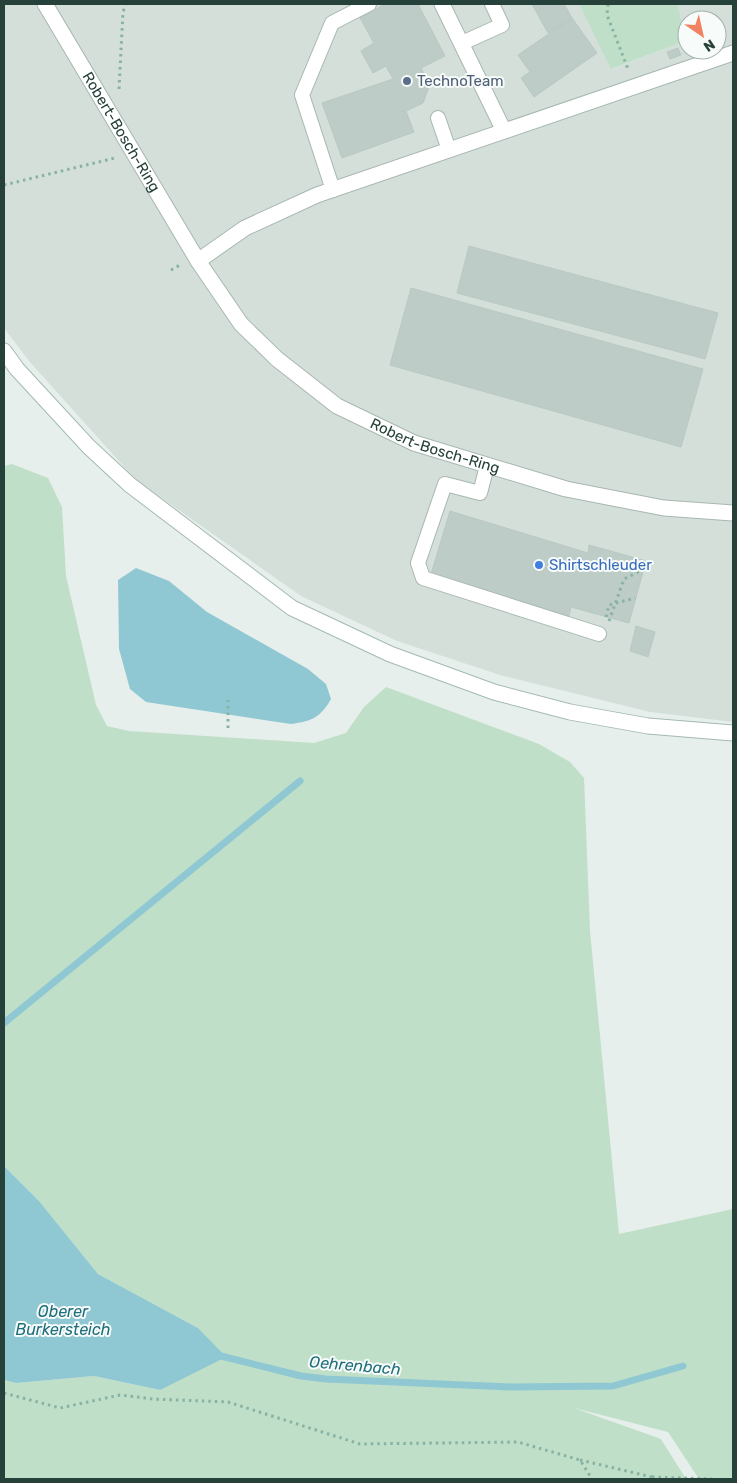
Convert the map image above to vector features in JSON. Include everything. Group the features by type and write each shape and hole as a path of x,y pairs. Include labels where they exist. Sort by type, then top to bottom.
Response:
{"street":[{"name":"Robert-Bosch-Ring","path":"45,4 198,261 241,324 277,359 337,406 414,443 566,489 664,508 733,513"},
{"path":"442,4 504,131"},
{"path":"198,261 245,228 333,190 733,53"},
{"path":"4,350 17,369 89,447 130,485 292,608 390,654 494,692 570,712 648,726 733,733"}],"lane":[{"path":"333,190 302,95 332,23 369,4"},
{"path":"462,44 502,25 492,4"},
{"path":"438,118 448,150"},
{"path":"488,466 480,493 445,484 418,563 423,578 599,634"}],"path":[{"path":"116,125 123,12 126,4"},
{"path":"608,4 607,15 634,88"},
{"path":"4,185 133,153"},
{"path":"635,598 618,603 609,605 604,624 608,625 614,607 618,597 624,578 644,569"},
{"path":"228,700 228,728"},
{"path":"4,1393 60,1408 120,1395 153,1399 228,1402 360,1444 518,1442 651,1478 712,1479"},
{"path":"580,1460 592,1479"}],"shaded area":[{"path":"4,4 579,4 612,69 677,44 677,60 727,60 727,10 679,10 678,4 733,4 733,722 650,712 500,675 397,641 301,596 136,480 29,361 4,328"}],"green space":[{"path":"579,4 678,4 677,44 611,69"},
{"path":"12,464 48,478 62,507 66,576 96,705 107,726 129,731 314,743 346,733 364,707 386,687 539,744 570,762 584,778 590,931 619,1234 733,1209 733,1479 699,1479 668,1432 574,1408 661,1439 686,1479 4,1479 4,1380 16,1383 94,1376 160,1390 198,1328 98,1274 39,1201 4,1166 4,466"}],"water":[{"path":"136,568 169,581 207,612 308,669 326,684 331,699 327,705 310,720 291,724 146,702 130,689 119,649 118,580"},
{"name":"Oberer Burkersteich","path":"4,1166 39,1201 98,1274 198,1328 226,1357 160,1390 94,1376 16,1383 4,1380"}],"building":[{"name":"TechnoTeam","path":"385,4 418,4 445,56 421,68 430,84 423,103 406,111 414,132 342,158 322,103 393,79 386,66 373,73 361,51 374,43 360,18"},
{"path":"532,4 564,4 572,18 548,33"},
{"path":"572,18 597,53 534,97 521,78 530,72 518,55"},
{"path":"677,48 677,56 670,59 667,52"},
{"path":"469,246 718,313 705,359 457,293"},
{"path":"411,288 703,369 681,447 390,365"},
{"name":"Shirtschleuder","path":"450,511 588,553 589,545 646,561 629,623 571,607 569,616 431,574"},
{"path":"636,626 655,632 648,657 630,651"}],"waterway":[{"path":"4,1023 300,781"},
{"name":"Oehrenbach","path":"217,1355 301,1376 326,1379 511,1387 613,1386 683,1366"}],"place":[{"name":"TechnoTeam","path":"407,81"},
{"name":"Shirtschleuder","path":"539,565"}]}
